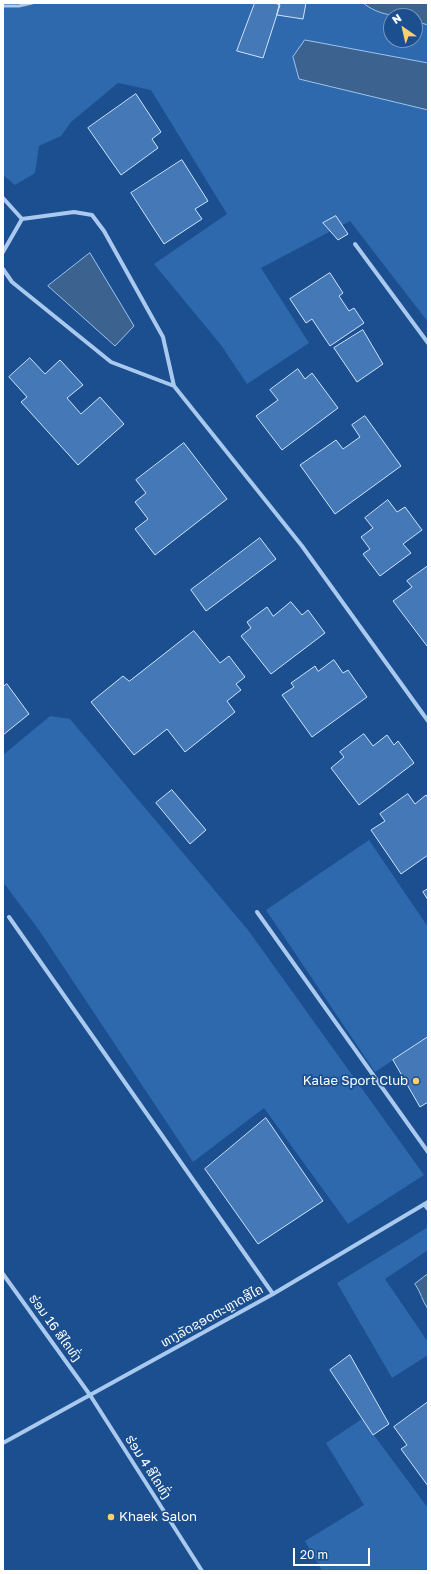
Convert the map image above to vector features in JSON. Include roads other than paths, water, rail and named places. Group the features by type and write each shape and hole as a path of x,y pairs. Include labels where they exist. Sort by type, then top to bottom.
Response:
{"street":[{"path":"3,198 22,219"},
{"path":"22,219 74,212 92,215 104,231 163,337 174,386 302,546 428,721"},
{"path":"3,252 22,219"},
{"path":"355,244 428,343"},
{"path":"3,269 12,282 111,362 174,386"},
{"path":"257,912 428,1152"},
{"path":"8,917 273,1294"},
{"path":"426,1203 428,1209"},
{"name":"ທາງລັດຊອດຕະຫຼາດສີໄຄ","path":"3,1443 273,1294 426,1203"},
{"name":"ຮ່ອມ 16 ສີໄຄທົ່ງ","path":"3,1274 90,1395"},
{"name":"ຮ່ອມ 4 ສີໄຄທົ່ງ","path":"90,1395 202,1571"}],"lane":[{"path":"3,6 19,6 32,3"}],"place":[{"name":"Kalae Sport Club","path":"416,1081"},
{"name":"Khaek Salon","path":"111,1517"}]}
